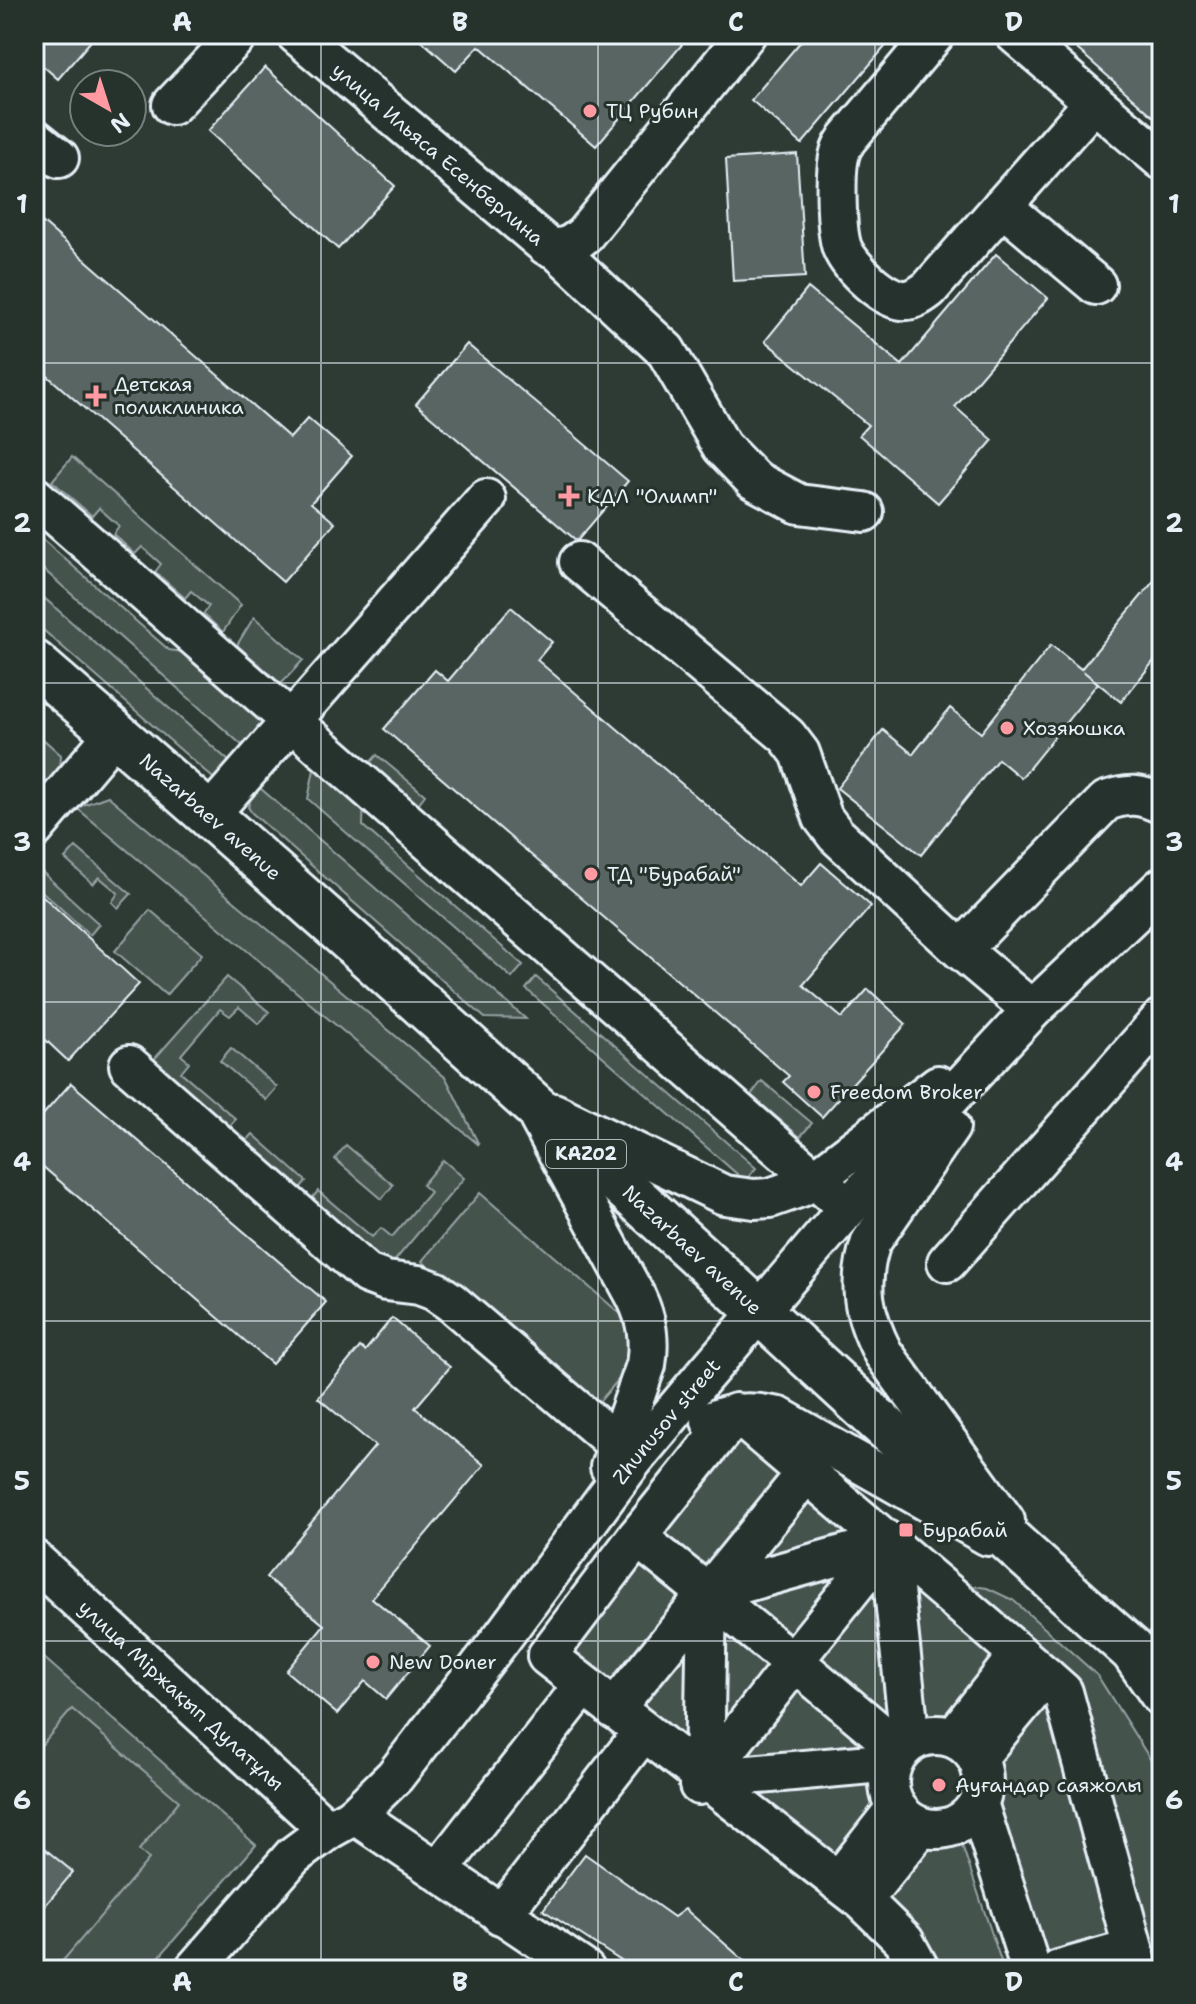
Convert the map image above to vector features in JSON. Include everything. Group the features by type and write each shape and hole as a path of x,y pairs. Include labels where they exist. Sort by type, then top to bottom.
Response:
{"highway":[{"name":"Nazarbaev avenue","path":"34,663 530,1102 1133,1651 1162,1693"}],"street":[{"path":"172,105 239,34"},
{"name":"улица Ильяса Есенберлина","path":"296,34 547,246 570,242 666,351 722,447 754,480 799,504 864,512"},
{"path":"570,242 746,34"},
{"path":"935,34 847,139 837,166 839,237 843,251 851,263 885,294 897,300 909,301 929,289 1094,102"},
{"path":"1015,34 1162,160"},
{"path":"1002,206 1096,285"},
{"path":"34,496 848,1208"},
{"path":"209,815 486,499"},
{"path":"579,562 787,736 800,753 823,818 836,835 1027,1014"},
{"path":"34,829 115,733"},
{"path":"961,950 1106,801 1125,795 1145,797 1162,804"},
{"name":"Zhunusov street","path":"626,1452 759,1311 848,1208 1027,1014 1162,887"},
{"path":"530,1102 724,1195 770,1198 786,1194 815,1179 1027,1014"},
{"path":"1027,1014 871,1242 862,1287 869,1322 883,1353 1034,1562"},
{"path":"947,1262 1162,1018"},
{"path":"129,1065 367,1274 435,1291 626,1452"},
{"path":"194,1970 293,1856 342,1823 395,1776 595,1511 626,1452 646,1365 648,1329 645,1317 530,1102"},
{"path":"905,1970 891,1945 856,1909 547,1656 637,1537 746,1412 779,1417 1034,1562"},
{"path":"595,1511 700,1428 712,1421 742,1419 1063,1692 1136,1959 1059,1970"},
{"path":"614,1709 807,1472"},
{"path":"637,1537 901,1751"},
{"path":"707,1593 889,1542"},
{"path":"700,1783 889,1542"},
{"path":"889,1542 901,1751 888,1777 890,1793 908,1818 936,1830 950,1827 975,1830"},
{"name":"улица Міржақып Дулатұлы","path":"34,1560 342,1823 439,1870 585,1970"},
{"path":"700,1783 707,1593"},
{"path":"501,1639 636,1741 850,1891 904,1941 920,1970"},
{"path":"966,1748 1032,1665"},
{"path":"439,1870 576,1695"},
{"path":"700,1783 901,1751 924,1736 940,1734 966,1748 983,1771 984,1785 975,1830 1007,1930"},
{"path":"501,1915 636,1741"},
{"path":"850,1891 908,1818"}],"shaded area":[{"path":"72,457 241,605 223,632 203,614 209,606 191,591 185,598 155,572 161,564 142,547 135,554 113,534 119,526 99,508 92,516 52,481"},
{"path":"34,532 169,650 197,654 267,715 264,741 252,754 34,561"},
{"path":"34,589 239,770 221,783 213,778 34,622"},
{"path":"254,617 303,660 281,684 237,645"},
{"path":"34,731 61,755 60,770 50,785 34,771"},
{"path":"317,755 364,796 363,826 523,965 512,978 308,799"},
{"path":"377,755 425,795 415,808 367,766"},
{"path":"260,788 526,1019 485,1018 252,813 248,807"},
{"path":"108,796 446,1078 479,1145 78,809"},
{"path":"76,847 131,894 118,908 112,902 118,893 99,877 93,884 65,859"},
{"path":"41,871 99,924 90,935 34,884"},
{"path":"150,910 202,954 166,995 115,951"},
{"path":"227,977 269,1012 259,1024 239,1007 230,1016 220,1009 181,1055 189,1062 181,1072 236,1119 226,1130 150,1064"},
{"path":"536,977 756,1168 745,1181 526,989"},
{"path":"231,1048 277,1087 266,1100 220,1061"},
{"path":"762,1081 812,1123 800,1137 751,1095"},
{"path":"253,1134 306,1181 297,1192 243,1145"},
{"path":"346,1145 393,1185 382,1199 335,1159"},
{"path":"443,1160 464,1178 387,1270 309,1202 318,1191 372,1237 381,1228 392,1237 430,1192 422,1185"},
{"path":"480,1193 652,1341 593,1409 422,1261"},
{"path":"731,1431 798,1471 708,1580 649,1532"},
{"path":"811,1482 878,1539 729,1577"},
{"path":"635,1554 693,1598 617,1697 559,1653"},
{"path":"897,1555 1011,1653 954,1723 935,1719 916,1721"},
{"path":"866,1558 803,1637 784,1638 727,1594"},
{"path":"877,1568 898,1730 822,1664 821,1655"},
{"path":"973,1586 987,1588 1013,1600 1097,1675 1157,1770 1162,1781 1162,1970 1154,1970 1074,1676 970,1592"},
{"path":"711,1613 768,1657 768,1668 712,1757"},
{"path":"698,1619 699,1762 631,1707"},
{"path":"34,1649 256,1845 148,1970 34,1970"},
{"path":"34,1649 256,1845 148,1970 55,1970 149,1859 139,1850 179,1801 72,1709 34,1754"},
{"path":"1050,1686 1120,1940 1036,1964 992,1798 995,1786 992,1763"},
{"path":"796,1690 880,1750 722,1767"},
{"path":"872,1782 877,1806 837,1872 725,1784"},
{"path":"959,1836 1004,1970 926,1970 871,1902 930,1842"}],"building":[{"path":"34,34 97,34 58,79 34,58"},
{"name":"ТЦ Рубин","path":"414,34 691,34 596,146 479,46 456,71"},
{"path":"807,34 896,34 802,144 751,100"},
{"path":"1060,34 1162,34 1162,124"},
{"path":"265,67 395,186 338,249 208,131"},
{"path":"797,154 805,277 733,281 726,159"},
{"path":"34,215 290,438 308,418 352,456 311,503 335,523 283,582 34,364"},
{"path":"996,254 1048,298 955,407 993,440 938,503 859,435 868,425 765,341 808,288 902,365"},
{"path":"467,344 628,481 577,541 416,404"},
{"path":"1162,571 1162,651 1121,702 1098,683 1021,778 998,759 921,855 837,788 883,730 913,754 950,708 981,733 1051,645 1081,669"},
{"path":"511,607 552,642 537,660 801,886 821,863 871,906 803,985 842,1018 868,989 906,1024 822,1117 783,1082 789,1076 384,729 435,670 448,681"},
{"path":"34,888 139,984 68,1061 34,1029"},
{"path":"71,1083 326,1302 272,1364 34,1159 34,1125"},
{"path":"392,1318 450,1367 415,1408 484,1465 372,1598 430,1646 386,1699 365,1681 337,1714 286,1671 324,1625 266,1577 375,1446 318,1398 360,1347 365,1351"},
{"path":"34,1840 73,1872 34,1919"},
{"path":"585,1854 674,1917 685,1909 755,1970 664,1970 656,1964 635,1970 543,1910"}],"place":[{"name":"ТЦ Рубин","path":"590,111"},
{"name":"Детская поликлиника","path":"96,396"},
{"name":"КДЛ \"Олимп\"","path":"569,496"},
{"name":"Хозяюшка","path":"1007,728"},
{"name":"ТД \"Бурабай\"","path":"591,874"},
{"name":"Freedom Broker","path":"814,1092"},
{"name":"Бурабай","path":"906,1530"},
{"name":"New Doner","path":"373,1662"},
{"name":"Ауғандар саяжолы","path":"939,1785"}]}
